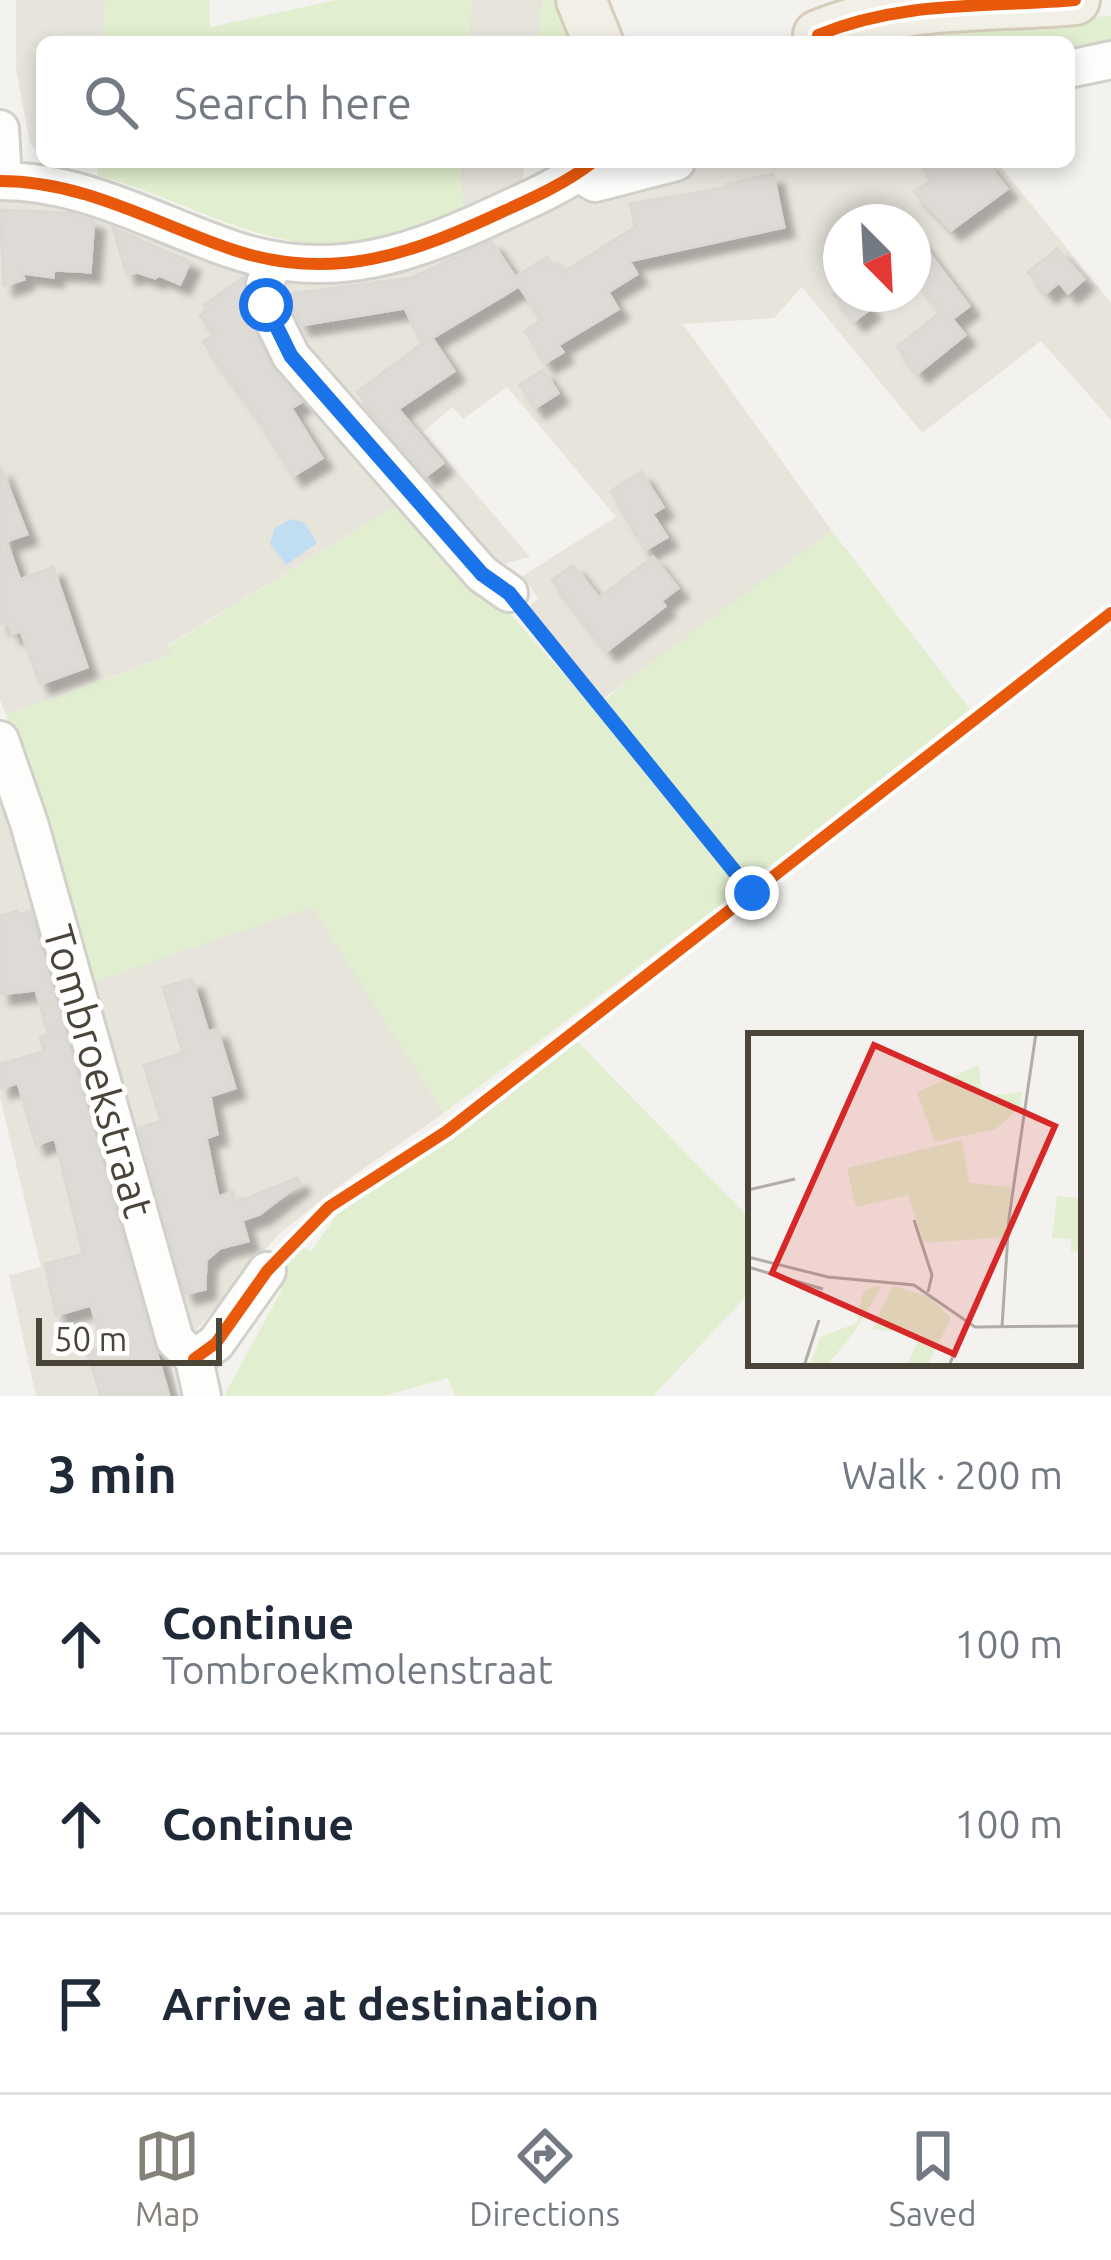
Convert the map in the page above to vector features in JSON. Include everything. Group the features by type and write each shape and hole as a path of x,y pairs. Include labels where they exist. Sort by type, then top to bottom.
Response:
{"main road":[{"path":"581,0 596,36"},
{"path":"820,26 965,1 1075,0"}],"street":[{"path":"1075,68 1111,61"},
{"path":"0,129 2,180 84,192 238,251 273,260 327,264 382,259 459,232 581,168"},
{"path":"586,168 595,183 653,168"},
{"path":"273,260 265,284 266,305 291,356 482,574 509,593"},
{"name":"Tombroekstraat","path":"0,740 35,845 175,1340 194,1359 202,1396"},
{"path":"194,1359 216,1343 267,1271"}],"path":[{"path":"509,593 752,893"}],"shaded area":[{"path":"16,0 105,0 103,36 36,36 36,151 30,143 16,70"},
{"path":"472,0 543,0 539,36 469,36"},
{"path":"460,168 524,168 522,182 463,209"},
{"path":"658,168 1002,168 1111,303 1111,420 1041,341 922,433 802,287 774,318 683,324 832,531 601,700 526,609 538,598 527,582 516,580 616,517 507,387 463,419 452,407 423,432 530,557 495,566 407,499 168,645 173,654 6,715 0,700 0,197 43,196 139,224 220,265 271,283 332,283 389,276 444,255 563,194"},
{"path":"0,771 138,1234 178,1396 36,1396 9,1275 41,1267 0,1098"},
{"path":"312,906 444,1113 279,1234 192,1335 90,983"}],"green space":[{"path":"105,0 209,0 210,27 337,0 472,0 469,36 103,36"},
{"path":"543,0 567,0 580,36 539,36"},
{"path":"1111,16 1111,50 1075,57 1075,36 884,36 981,22"},
{"path":"98,168 460,168 463,209 378,240 331,245 296,242 229,224 97,175"},
{"path":"407,499 595,709 635,674 832,531 970,709 444,1113 312,907 90,983 6,715 172,655 168,646"},
{"path":"575,1039 748,1217 748,1294 653,1396 455,1396 448,1378 383,1396 224,1396 282,1289 267,1278 296,1244 311,1252 344,1204 416,1159"}],"water":[{"path":"291,519 304,522 317,543 286,565 270,544 274,529"}],"building":[{"path":"923,168 991,168 1007,189 951,230 931,204 914,192 932,180"},
{"path":"773,174 784,227 629,261 637,274 608,292 618,309 558,345 563,352 545,363 525,331 542,320 519,286 432,338 454,371 398,409 443,463 426,476 357,392 422,344 405,308 301,325 288,299 288,294 411,278 491,241 515,277 547,257 554,268 559,265 564,272 635,227 630,204"},
{"path":"0,210 69,213 94,221 90,272 54,270 53,277 22,273 24,279 4,286"},
{"path":"113,228 190,262 180,284 159,275 127,275"},
{"path":"1057,249 1084,279 1068,293 1059,282 1046,293 1028,272"},
{"path":"931,256 969,306 952,319 965,335 918,373 897,347 941,312 931,299"},
{"path":"244,277 246,315 271,366 301,402 291,408 322,458 293,476 203,342 215,335 200,315 207,310 204,305"},
{"path":"543,370 558,393 535,408 520,385"},
{"path":"0,466 27,534 6,541 20,580 53,567 87,667 40,684 21,631 12,634 7,621 0,624"},
{"path":"641,472 663,507 652,514 667,537 645,550 611,491"},
{"path":"653,557 678,588 661,601 665,606 607,651 552,580 573,565 599,598"},
{"path":"17,911 19,915 30,911 169,1396 101,1396 87,1351 103,1347 91,1305 56,1315 45,1264 83,1254 55,1138 36,1145 18,1083 0,1088 0,1064 44,1052 40,1037 48,1034 36,990 0,994 0,916"},
{"path":"192,979 208,1032 217,1029 235,1088 210,1096 217,1134 206,1138 218,1197 233,1192 236,1203 297,1178 300,1183 260,1214 242,1220 248,1241 220,1248 206,1260 205,1289 185,1294 139,1128 161,1121 144,1065 183,1053 163,987"}],"cycle path":[{"path":"818,35 913,11 1075,0"},
{"path":"0,181 92,196 237,251 308,264 375,258 439,239 539,195 585,168"},
{"path":"194,1359 216,1343 267,1271 329,1207 447,1131 1111,613"}],"route":[{"path":"266,305 291,356 482,574 509,593 752,893"}]}
